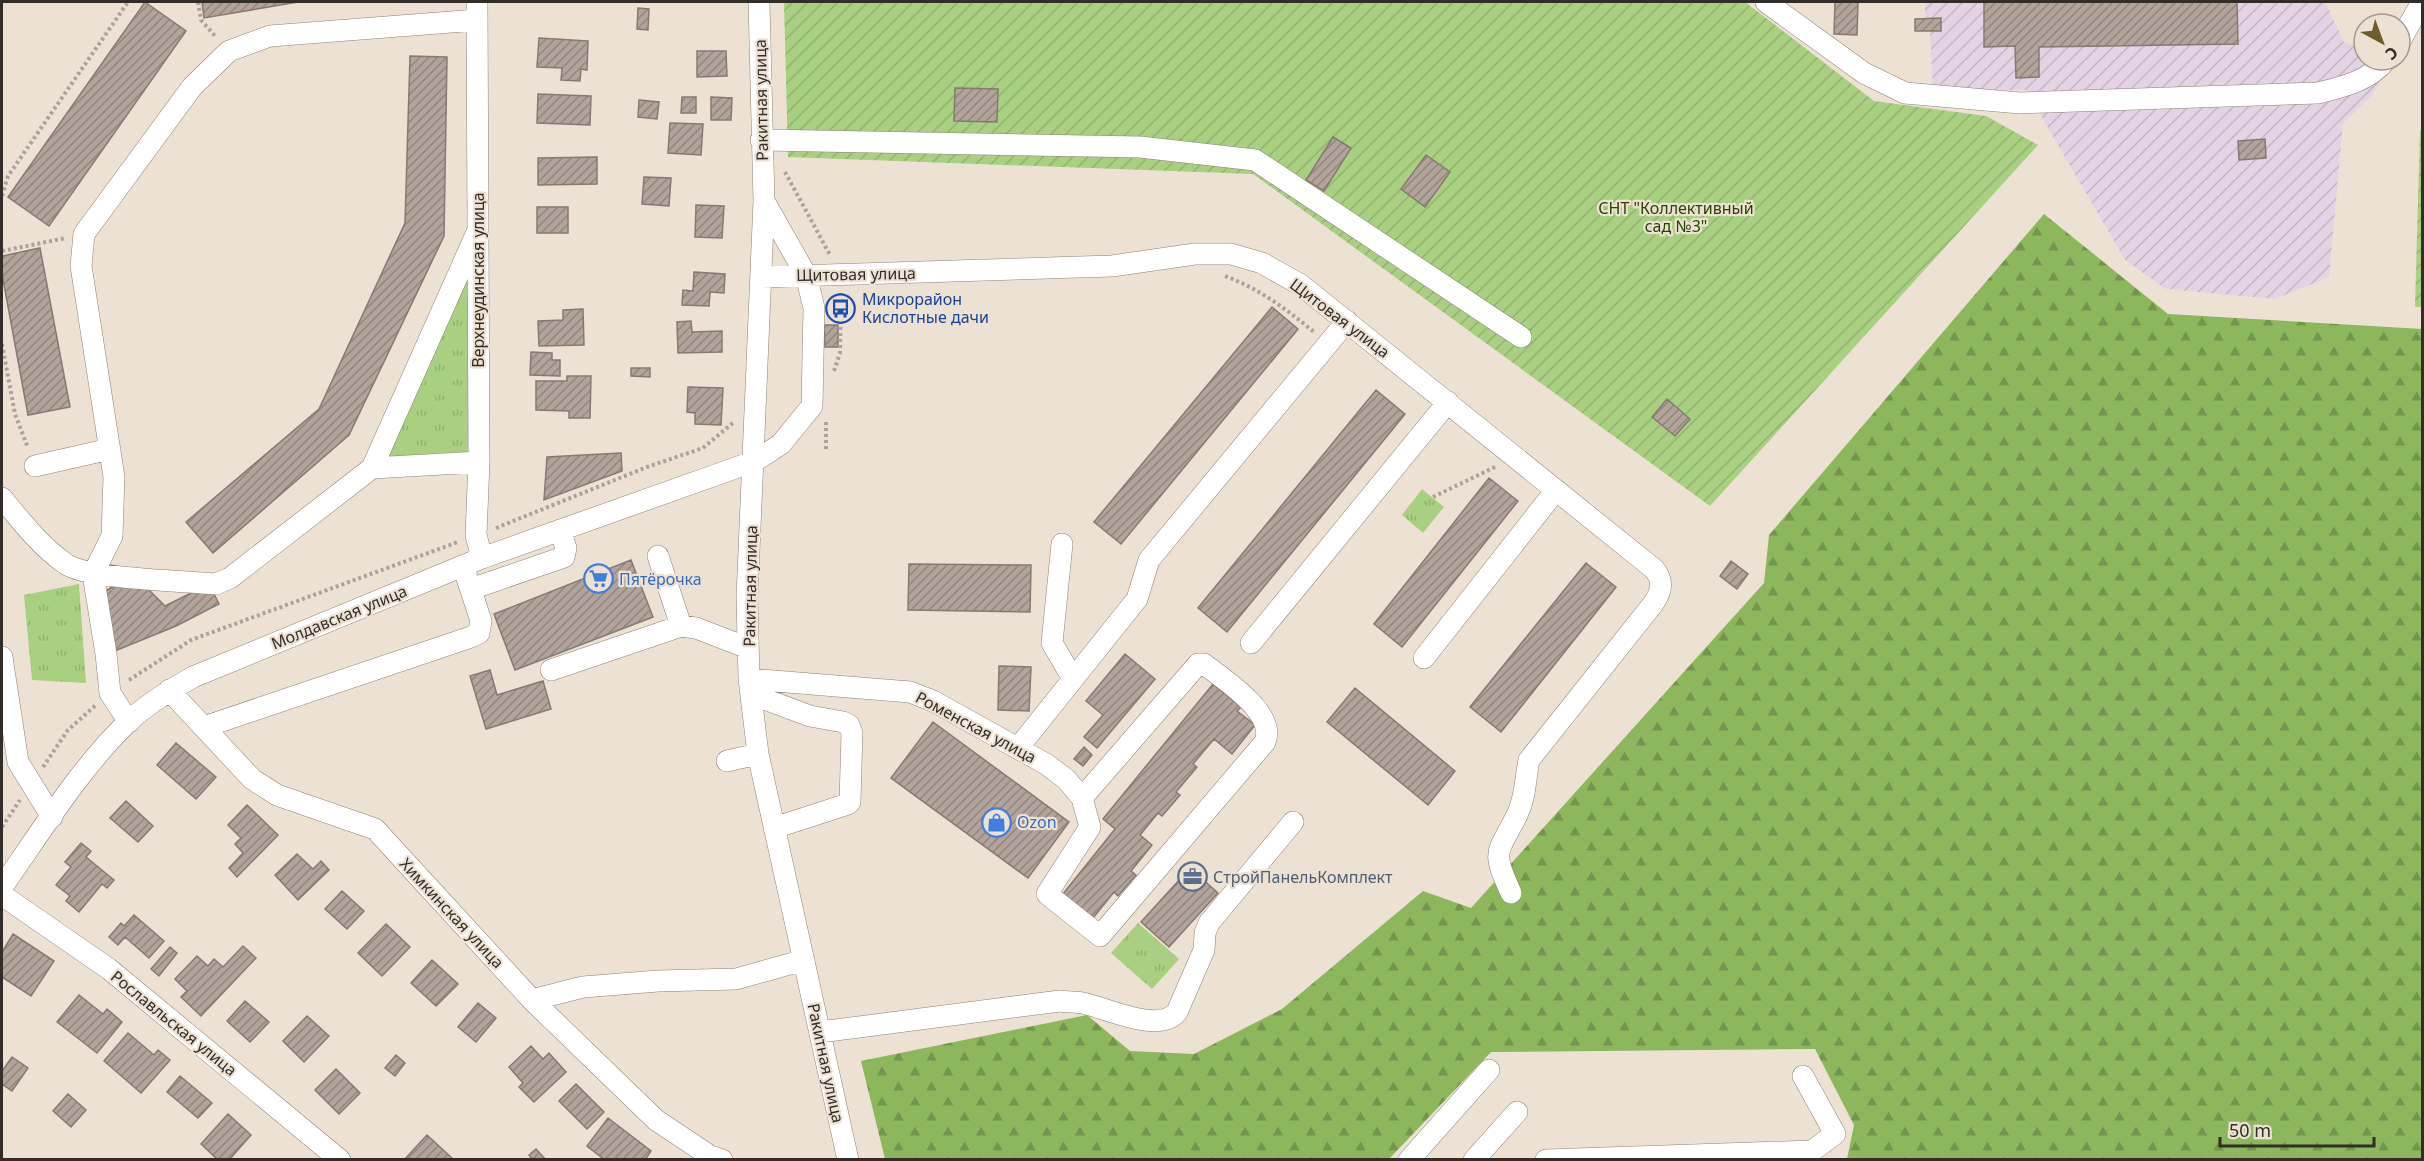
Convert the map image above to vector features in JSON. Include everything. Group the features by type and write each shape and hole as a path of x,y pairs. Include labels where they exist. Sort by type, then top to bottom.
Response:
{"street":[{"name":"Ракитная улица","path":"759,2 769,140 764,201 747,597 750,686 758,754 848,1160"},
{"path":"1766,2 1790,9 1864,73 1905,93 2020,103 2318,93 2350,86 2373,72"},
{"path":"2412,20 2422,2"},
{"path":"129,722 110,693 93,574 112,536 114,477 81,266 84,234 192,87 229,51 270,36 477,11"},
{"name":"Верхнеудинская улица","path":"204,727 471,638 482,627 471,590 479,462 477,11"},
{"path":"769,140 1140,147 1255,160 1521,337"},
{"name":"Молдавская улица","path":"2,887 88,767 129,722 170,690 192,677 472,562 754,461 781,444 812,406 814,308 806,275 764,201"},
{"path":"2,498 25,526 67,566 93,574 216,584 230,578 372,468 478,230"},
{"name":"Щитовая улица","path":"761,277 1112,266 1195,254 1231,254 1262,263 1301,285 1654,569 1662,584 1653,604 1529,760 1527,787 1517,815 1502,838 1498,855 1501,870 1511,893"},
{"path":"1018,748 1137,599 1149,560 1347,321"},
{"path":"1251,643 1448,402"},
{"path":"35,466 110,449"},
{"path":"372,468 479,462"},
{"path":"1424,658 1556,490"},
{"path":"471,590 564,557 566,548 560,530"},
{"path":"1062,544 1052,643 1074,679"},
{"path":"658,556 681,626"},
{"path":"551,670 681,626 696,628 748,648"},
{"path":"2,657 18,762 52,817"},
{"path":"1198,664 1204,664 1255,705 1267,731 1265,742 1100,936 1047,894 1090,827 1082,798 1198,664"},
{"path":"750,686 810,716 843,722 849,725 852,732 848,804 774,828"},
{"name":"Роменская улица","path":"750,686 910,692 933,700 1018,748 1066,780 1082,798"},
{"name":"Химкинская улица","path":"170,690 252,779 277,795 375,829 532,1000 656,1120 710,1156 722,1160"},
{"path":"727,761 758,754"},
{"path":"820,1032 1060,1001 1083,1003 1148,1021 1169,1018 1177,1012 1204,950 1205,933 1209,923 1293,822"},
{"name":"Рославльская улица","path":"2,895 110,969 340,1160"},
{"path":"532,1000 583,987 658,981 736,979 804,960"},
{"path":"1409,1160 1489,1070"},
{"path":"1546,1160 1812,1151 1835,1134 1803,1076"},
{"path":"1474,1160 1517,1112"}],"path":[{"path":"2,196 8,176 128,2"},
{"path":"198,2 201,20 229,51"},
{"path":"769,140 841,275 840,353 833,376"},
{"path":"2,251 84,234"},
{"path":"1222,275 1250,285 1277,302 1328,344"},
{"path":"841,298 852,296"},
{"path":"2,344 15,414 35,466"},
{"path":"826,417 826,449"},
{"path":"1433,497 1502,463"}],"shaded area":[{"path":"1925,2 2325,2 2344,42 2352,45 2352,72 2385,72 2371,97 2343,123 2329,277 2275,299 2166,289 2125,260 2026,90 1933,89 1930,31 1941,31 1941,19 1925,19"}],"green space":[{"name":"СНТ \"Коллективный сад №3\"","path":"784,2 1745,2 1874,101 1986,116 2038,145 1710,506 1253,174 788,157"},
{"path":"2420,131 2422,131 2422,307 2415,307"},
{"path":"2044,214 2168,314 2422,329 2422,1159 1847,1159 1854,1125 1815,1049 1491,1052 1389,1159 885,1159 861,1061 1087,1015 1130,1051 1194,1054 1282,1009 1423,891 1471,908 1764,583 1769,535"},
{"path":"469,261 469,455 382,461"},
{"path":"1422,489 1444,507 1423,533 1402,515"},
{"path":"79,584 86,683 32,680 24,595"},
{"path":"1138,923 1179,959 1152,989 1111,953"}],"building":[{"path":"145,2 186,31 49,226 8,197"},
{"path":"202,2 298,2 204,18"},
{"path":"1835,2 1858,2 1857,35 1834,34"},
{"path":"1984,2 2237,2 2238,44 2039,47 2039,77 2016,78 2015,46 1984,47"},
{"path":"638,8 649,9 648,30 637,29"},
{"path":"1941,18 1941,31 1915,31 1915,19"},
{"path":"539,38 588,41 587,70 581,69 580,81 561,80 562,68 537,67"},
{"path":"697,51 726,51 727,76 697,77"},
{"path":"410,56 447,57 444,236 349,435 213,553 186,522 319,409 405,223"},
{"path":"955,88 998,89 997,122 954,121"},
{"path":"538,94 591,96 590,125 537,123"},
{"path":"682,97 696,97 696,113 681,113"},
{"path":"711,97 732,98 731,120 711,120"},
{"path":"639,100 659,102 657,119 638,117"},
{"path":"670,123 703,124 701,155 668,153"},
{"path":"1333,137 1351,148 1324,191 1306,180"},
{"path":"2265,139 2266,158 2239,160 2238,141"},
{"path":"1426,155 1450,172 1425,207 1401,189"},
{"path":"597,157 597,184 538,185 538,158"},
{"path":"644,177 671,178 669,206 642,204"},
{"path":"696,205 724,206 722,238 695,237"},
{"path":"537,207 568,207 568,233 537,233"},
{"path":"40,248 70,407 28,415 2,274 2,256"},
{"path":"694,272 725,274 724,293 710,292 709,306 682,305 683,290 693,291"},
{"path":"1272,307 1298,329 1121,544 1094,522"},
{"path":"583,309 584,345 539,346 538,321 563,320 563,310"},
{"path":"691,321 692,332 722,331 722,352 678,353 677,322"},
{"path":"824,325 838,325 838,347 825,347"},
{"path":"531,352 552,353 552,360 560,360 560,376 530,375"},
{"path":"631,368 650,368 650,377 631,376"},
{"path":"567,376 591,376 590,418 569,418 569,411 536,410 536,381 567,381"},
{"path":"688,387 723,388 721,425 695,424 695,413 687,412"},
{"path":"1376,390 1405,414 1227,632 1198,608"},
{"path":"1667,399 1690,419 1675,436 1652,417"},
{"path":"621,453 622,471 544,500 547,457"},
{"path":"1489,478 1518,501 1402,647 1374,624"},
{"path":"631,560 653,617 515,670 494,614"},
{"path":"1731,561 1748,574 1737,589 1720,576"},
{"path":"1586,563 1616,587 1501,732 1470,707"},
{"path":"909,564 1031,565 1030,612 908,610"},
{"path":"117,584 146,587 165,606 195,591 214,594 219,604 176,626 110,653 104,592"},
{"path":"1125,654 1155,679 1097,748 1084,737 1103,715 1086,701"},
{"path":"999,666 1031,667 1029,711 998,710"},
{"path":"490,670 497,695 543,681 551,709 486,729 470,676"},
{"path":"1213,684 1241,707 1237,711 1255,725 1232,754 1214,739 1193,764 1197,767 1176,792 1180,795 1162,816 1158,813 1140,835 1152,845 1131,871 1136,875 1118,896 1114,892 1093,918 1063,894 1115,829 1103,819"},
{"path":"1355,688 1455,771 1428,805 1327,722"},
{"path":"933,722 1069,822 1028,878 891,778"},
{"path":"176,743 216,777 196,799 157,765"},
{"path":"1084,747 1092,755 1083,766 1074,759"},
{"path":"126,801 153,826 138,842 110,818"},
{"path":"247,805 278,835 237,877 229,868 243,853 235,844 241,838 228,825"},
{"path":"81,843 91,851 86,857 114,880 107,888 102,884 79,912 66,901 70,896 56,885 71,867 65,862"},
{"path":"297,854 313,869 321,861 329,870 298,900 275,875"},
{"path":"1190,868 1218,893 1169,947 1141,922"},
{"path":"342,891 364,911 347,929 325,909"},
{"path":"134,915 164,941 149,958 125,937 118,945 109,937 121,923 124,926"},
{"path":"386,924 410,947 382,976 358,953"},
{"path":"13,934 54,961 31,996 2,977 2,952"},
{"path":"243,946 256,958 201,1016 181,997 187,991 175,979 197,956 208,966 214,959 223,967"},
{"path":"170,947 177,953 159,976 151,969"},
{"path":"432,960 458,984 436,1006 411,983"},
{"path":"79,995 103,1014 107,1009 122,1022 97,1053 57,1022"},
{"path":"245,1001 269,1022 250,1042 227,1021"},
{"path":"478,1003 496,1018 476,1042 458,1027"},
{"path":"307,1016 329,1036 304,1062 283,1041"},
{"path":"128,1033 154,1055 158,1050 170,1060 141,1093 104,1061"},
{"path":"531,1046 543,1059 549,1053 566,1072 534,1102 519,1087 523,1083 509,1067"},
{"path":"396,1055 405,1063 395,1076 385,1068"},
{"path":"12,1057 28,1068 12,1091 2,1084 2,1071"},
{"path":"336,1069 360,1093 339,1114 315,1090"},
{"path":"180,1076 212,1103 198,1118 167,1092"},
{"path":"576,1084 604,1112 587,1129 559,1101"},
{"path":"68,1094 86,1110 71,1127 53,1111"},
{"path":"228,1114 251,1135 229,1160 218,1160 201,1144"},
{"path":"608,1118 651,1151 645,1160 605,1160 587,1146"},
{"path":"427,1135 454,1160 404,1160"},
{"path":"536,1149 546,1160 533,1160 529,1155"}],"place":[{"name":"Микрорайон Кислотные дачи","path":"841,308"},
{"name":"Пятёрочка","path":"598,579"},
{"name":"Ozon","path":"996,822"},
{"name":"СтройПанельКомплект","path":"1192,877"}]}
